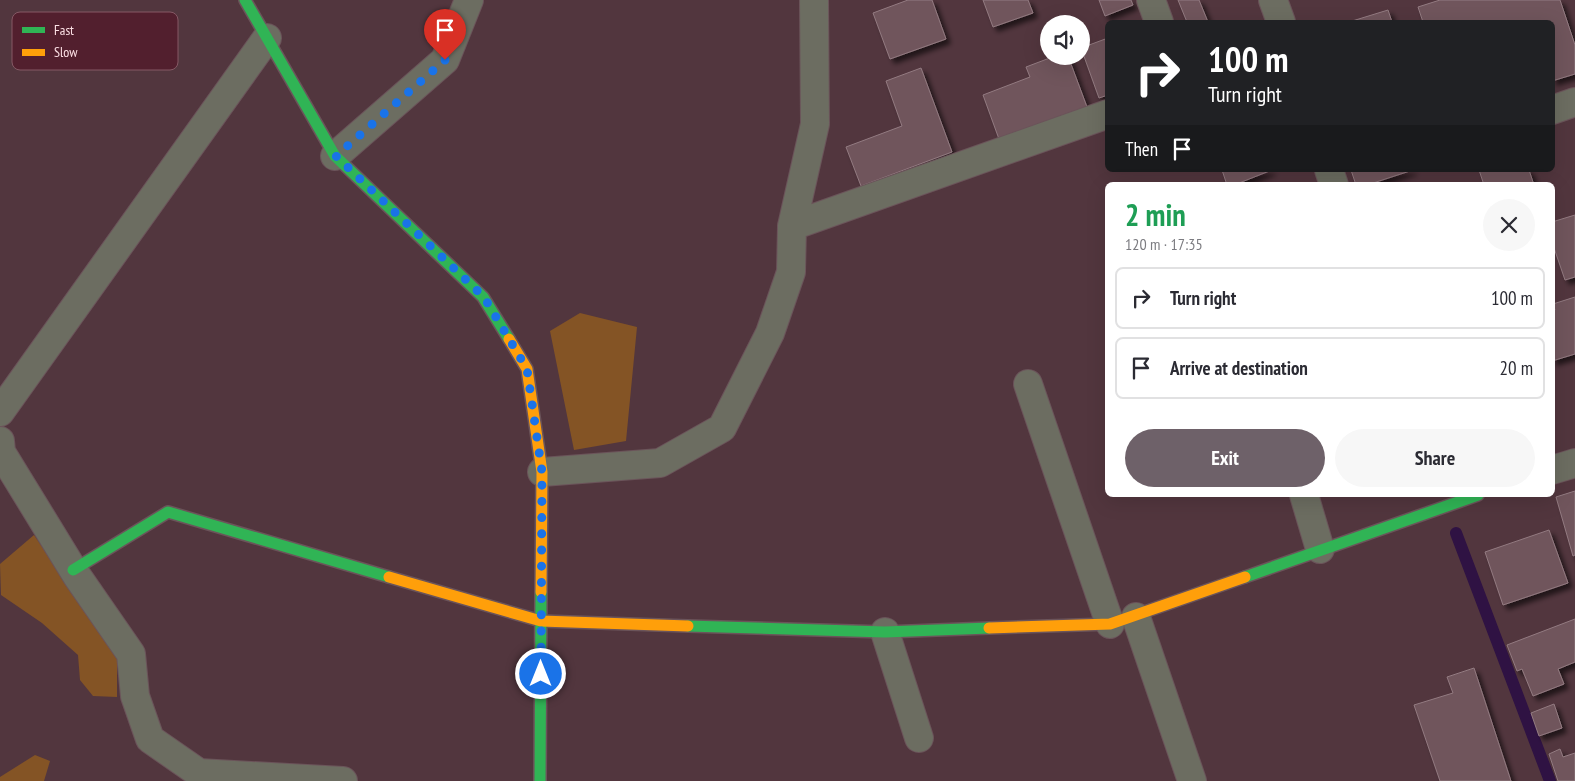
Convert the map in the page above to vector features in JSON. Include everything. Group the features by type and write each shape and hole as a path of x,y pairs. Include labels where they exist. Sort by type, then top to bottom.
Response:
{"street":[{"path":"245,0 336,156 484,297 527,369 542,472 540,781"},
{"path":"336,156 445,60 469,0"},
{"path":"542,472 660,463 722,428 770,333 791,272 792,226 815,124 814,0"},
{"path":"1151,0 1158,20"},
{"path":"1273,0 1280,20"},
{"path":"0,412 267,38"},
{"path":"1555,109 1575,102"},
{"path":"792,226 1105,115"},
{"path":"1028,384 1110,624"},
{"path":"0,441 1,452 73,570 131,654 135,696 150,739 200,773 343,781"},
{"path":"1555,469 1575,463"},
{"path":"1305,497 1320,549"},
{"path":"73,570 168,512 541,621 885,632 1110,624 1136,617 1320,549 1437,501 1464,497"},
{"path":"1136,617 1192,781"},
{"path":"885,632 919,738"}],"shaded area":[{"path":"580,313 637,327 626,441 574,450 550,331"},
{"path":"34,535 117,656 117,697 93,696 80,680 78,655 42,623 1,595 0,564"},
{"path":"35,755 50,761 44,781 0,781 0,777"}],"building":[{"path":"908,0 932,0 946,39 890,59 873,13"},
{"path":"983,0 1028,0 1033,13 993,27"},
{"path":"1099,0 1131,0 1133,5 1105,16"},
{"path":"1178,0 1199,0 1207,20 1186,20"},
{"path":"1440,0 1560,0 1575,45 1575,74 1555,80 1555,20 1422,20 1418,7"},
{"path":"1388,10 1391,20 1356,20"},
{"path":"1105,39 1105,96 1099,98 1087,65 1090,65 1090,45"},
{"path":"1040,62 1040,65 1071,65 1087,107 999,139 983,95 1030,77 1026,67"},
{"path":"921,68 952,152 861,186 846,147 902,126 886,81"},
{"path":"1223,172 1267,172 1242,182 1226,182"},
{"path":"1352,172 1407,172 1376,182 1355,182"},
{"path":"1480,172 1530,172 1533,182 1483,182"},
{"path":"1575,215 1575,277 1565,280 1555,251 1555,221"},
{"path":"1575,297 1575,354 1555,360 1555,310 1555,303"},
{"path":"1575,491 1575,555 1573,556 1556,497"},
{"path":"1549,530 1568,583 1503,605 1485,552"},
{"path":"1575,619 1575,662 1558,669 1564,684 1533,696 1522,669 1517,671 1507,645"},
{"path":"1474,668 1511,781 1440,781 1414,705 1453,693 1447,677"},
{"path":"1554,704 1562,728 1539,736 1531,713"},
{"path":"1560,749 1563,757 1575,753 1575,781 1558,781 1549,754"}],"waterway":[{"path":"1456,533 1550,781"}],"traffic: fast":[{"path":"245,0 335,156 483,297 509,339"},
{"path":"1245,577 1472,497"},
{"path":"73,570 168,512 389,577"},
{"path":"540,781 541,592"},
{"path":"688,626 885,632 989,628"}],"traffic: slow":[{"path":"509,339 527,369 542,472 541,592"},
{"path":"389,577 541,621 688,626"},
{"path":"989,628 1110,624 1245,577"}],"route":[{"path":"445,60 336,156 484,297 527,369 542,472 541,674"}]}
